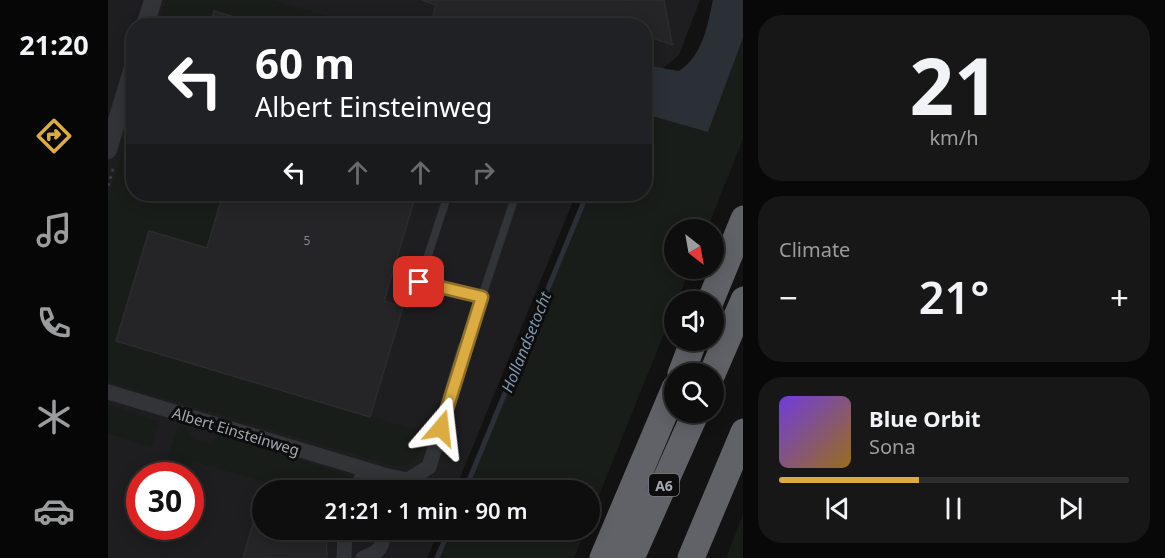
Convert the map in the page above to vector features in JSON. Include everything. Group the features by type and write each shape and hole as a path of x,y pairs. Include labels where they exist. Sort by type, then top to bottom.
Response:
{"highway":[{"path":"715,291 743,221"},
{"path":"717,363 743,302"},
{"name":"A6","path":"603,558 664,414"},
{"name":"A6","path":"631,558 691,423"},
{"path":"691,558 743,434"}],"street":[{"path":"147,18 153,0"},
{"path":"108,150 126,90"},
{"name":"Albert Einsteinweg","path":"108,392 408,480 418,476 429,467 465,348"},
{"path":"361,480 365,469"},
{"path":"344,558 345,540"},
{"path":"363,558 374,554 382,546 383,540"}],"lane":[{"path":"446,201 419,282 482,297"},
{"name":"Albert Einsteinweg","path":"465,348 512,201"}],"shaded area":[{"path":"108,0 700,0 679,55 652,77 652,18 126,18 126,201 573,201 459,480 252,480 252,540 435,540 427,558 108,558"},
{"path":"166,0 271,0 334,18 239,18 217,12 215,18 161,18"},
{"path":"713,0 743,0 743,38 708,132 652,116 652,66 679,71 699,49"},
{"path":"743,38 743,139 711,219 664,219 664,279 686,279 681,291 664,291 664,333 600,493 600,480 470,480 586,201 652,201 652,116 708,131"},
{"path":"126,137 126,201 224,201 209,249 122,341 426,433 420,452 414,461 395,466 108,382 108,200"},
{"path":"108,405 159,421 152,447 108,433"},
{"path":"179,426 184,427 195,440 210,444 212,440 221,436 345,474 352,480 257,480 204,465 204,462 179,462 168,458"},
{"path":"743,515 743,558 726,558"},
{"path":"446,540 581,540 574,558 438,558"}],"building":[{"path":"422,0 664,0 674,45 652,38 652,18 432,18 436,5"},
{"path":"214,11 237,18 212,18"},
{"path":"221,201 414,201 384,301 403,307 370,417 116,341 149,231 207,248"},
{"path":"252,527 252,540 326,540 327,558 243,558"}],"waterway":[{"name":"Hollandsetocht","path":"469,480 584,201"},
{"name":"Hollandsetocht","path":"437,558 445,540"}],"route":[{"path":"419,282 482,297 441,428"}]}
